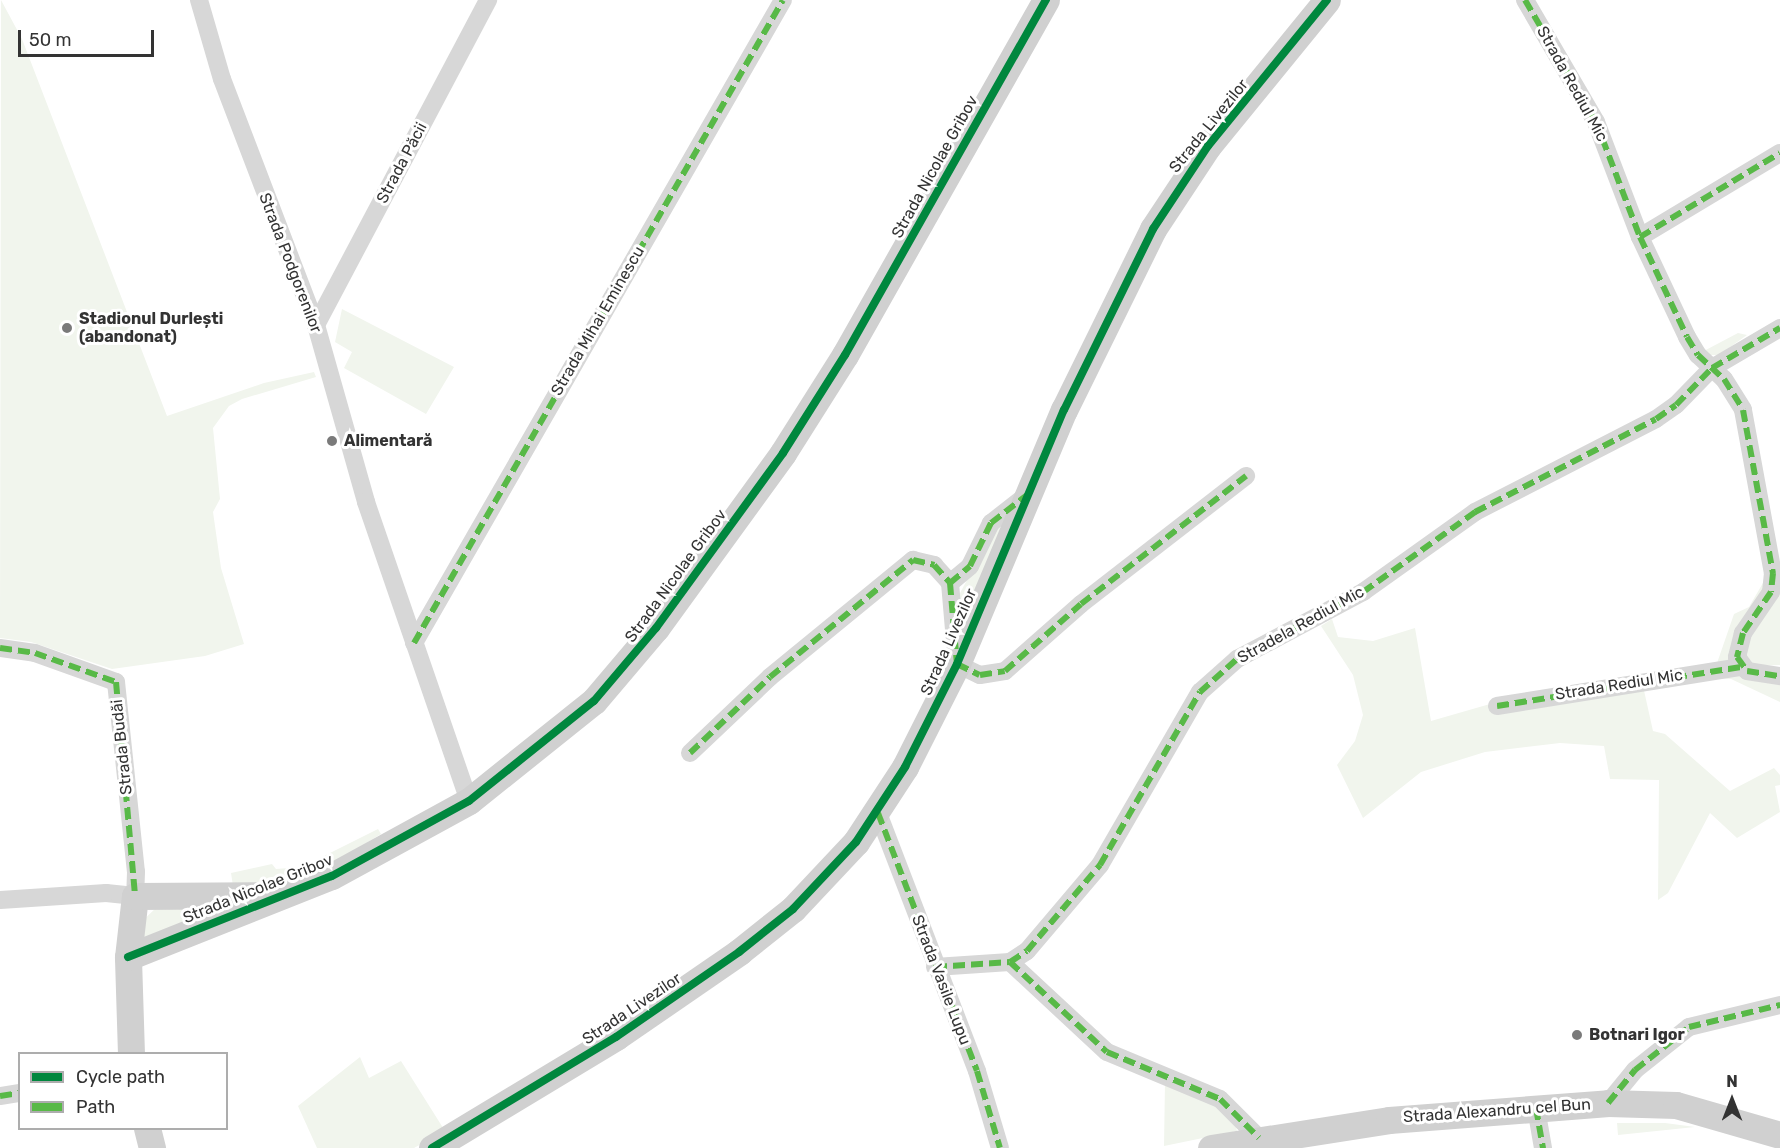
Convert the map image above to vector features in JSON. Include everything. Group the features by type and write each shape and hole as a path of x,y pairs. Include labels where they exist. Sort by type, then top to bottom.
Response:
{"street":[{"name":"Strada Podgorenilor","path":"199,0 222,79 316,325 366,502 469,801"},
{"name":"Strada Păcii","path":"316,325 488,0"},
{"name":"Strada Mihai Eminescu","path":"414,644 783,0"},
{"name":"Strada Nicolae Gribov","path":"128,957 288,896 469,801 558,733 624,669 776,462 845,355 1046,0"},
{"name":"Strada Livezilor","path":"432,1148 616,1037 764,933 823,879 878,813 957,664 1027,495 1110,310 1173,195 1327,0"},
{"name":"Strada Rediul Mic","path":"1525,0 1596,122 1640,237 1687,337 1743,410 1773,573 1771,592 1738,642 1741,667"},
{"path":"1640,237 1780,153"},
{"name":"Stradela Rediul Mic","path":"1010,962 1027,951 1100,865 1185,716 1220,672 1257,646 1295,632 1363,592 1475,512 1656,418 1676,405 1712,368 1780,328"},
{"name":"Strada Livezilor","path":"957,664 980,675 1012,667 1081,604 1246,476"},
{"name":"Strada Livezilor","path":"950,583 970,566 991,523 1027,495"},
{"name":"Strada Livezilor","path":"690,753 770,677 906,564 920,559 939,569 950,583 957,664"},
{"name":"Strada Budăi","path":"0,648 35,653 116,682 135,896"},
{"name":"Strada Rediul Mic","path":"1497,706 1741,667 1780,676"},
{"name":"Strada Vasile Lupu","path":"878,813 935,967 977,1071 1000,1148"},
{"path":"0,900 106,893 135,896 128,957 132,1052"},
{"name":"Strada Nicolae Gribov","path":"135,896 288,896"},
{"path":"935,967 1010,962 1107,1052 1220,1100 1258,1138"},
{"path":"1608,1103 1635,1070 1689,1027 1780,1005"},
{"path":"0,1096 18,1093"},
{"name":"Strada Alexandru cel Bun","path":"1211,1148 1258,1138 1389,1120 1608,1103 1676,1105 1780,1135"},
{"path":"1536,1108 1543,1148"},
{"path":"148,1130 152,1148"}],"shaded area":[{"name":"Stadionul Durlești (abandonat)","path":"1,0 22,39 167,416 264,383 314,372 316,377 242,399 229,406 213,428 220,499 213,512 221,568 244,644 205,656 112,669 31,642 0,638"},
{"path":"342,309 454,367 426,414 344,368 352,352 335,342"},
{"path":"1738,333 1747,335 1719,355 1704,355 1702,352"},
{"path":"1009,513 959,644 960,593 997,525"},
{"path":"1767,576 1766,591 1727,666 1716,666 1734,614 1749,607"},
{"path":"1780,589 1780,665 1748,666 1743,643"},
{"path":"1332,619 1338,637 1373,641 1415,628 1431,721 1490,704 1643,686 1653,731 1665,734 1730,791 1774,768 1780,775 1780,785 1775,786 1780,812 1737,838 1710,813 1668,893 1658,900 1659,780 1610,779 1604,746 1560,743 1485,752 1421,772 1363,818 1337,765 1355,741 1363,715 1353,675 1321,626"},
{"path":"1734,674 1780,684 1780,702 1731,679 1707,678"},
{"path":"378,829 381,834 317,873 312,862"},
{"path":"272,864 276,869 303,867 306,876 267,889 233,886 231,873"},
{"path":"238,901 142,941 137,926 157,907"},
{"path":"360,1057 369,1078 401,1061 445,1131 414,1148 317,1148 298,1106"},
{"path":"1165,1082 1213,1102 1235,1123 1237,1131 1164,1146"},
{"path":"1617,1123 1665,1123 1695,1127 1618,1135"}],"marked path":[{"path":"414,643 783,0"},
{"path":"1525,0 1596,122 1640,237 1687,337 1698,355 1724,379 1743,410 1773,573 1771,592 1743,633 1737,657 1747,671 1780,676"},
{"path":"1640,237 1780,153"},
{"path":"935,967 1010,962 1027,951 1100,865 1200,692 1237,659 1363,592 1475,512 1656,419 1676,405 1712,368 1780,328"},
{"path":"690,753 770,677 913,560 934,565 950,583 957,664 980,675 1005,671 1081,604 1246,476"},
{"path":"950,583 970,566 991,523 1027,495"},
{"path":"0,648 35,653 116,682 135,896"},
{"path":"1497,706 1741,667"},
{"path":"878,813 977,1071 1000,1148"},
{"path":"1010,962 1107,1052 1220,1099 1259,1138"},
{"path":"1608,1103 1635,1070 1689,1027 1780,1005"},
{"path":"0,1096 18,1093"},
{"path":"1536,1108 1543,1148"}],"cycle path":[{"path":"128,957 332,876 469,801 594,701 656,628 783,453 845,355 1046,0"},
{"path":"432,1148 616,1037 739,952 793,909 856,842 905,767 957,664 1064,410 1153,229 1208,146 1327,0"}],"place":[{"name":"Stadionul Durlești (abandonat)","path":"67,328"},
{"name":"Alimentară","path":"332,441"},
{"name":"Botnari Igor","path":"1577,1035"}]}
